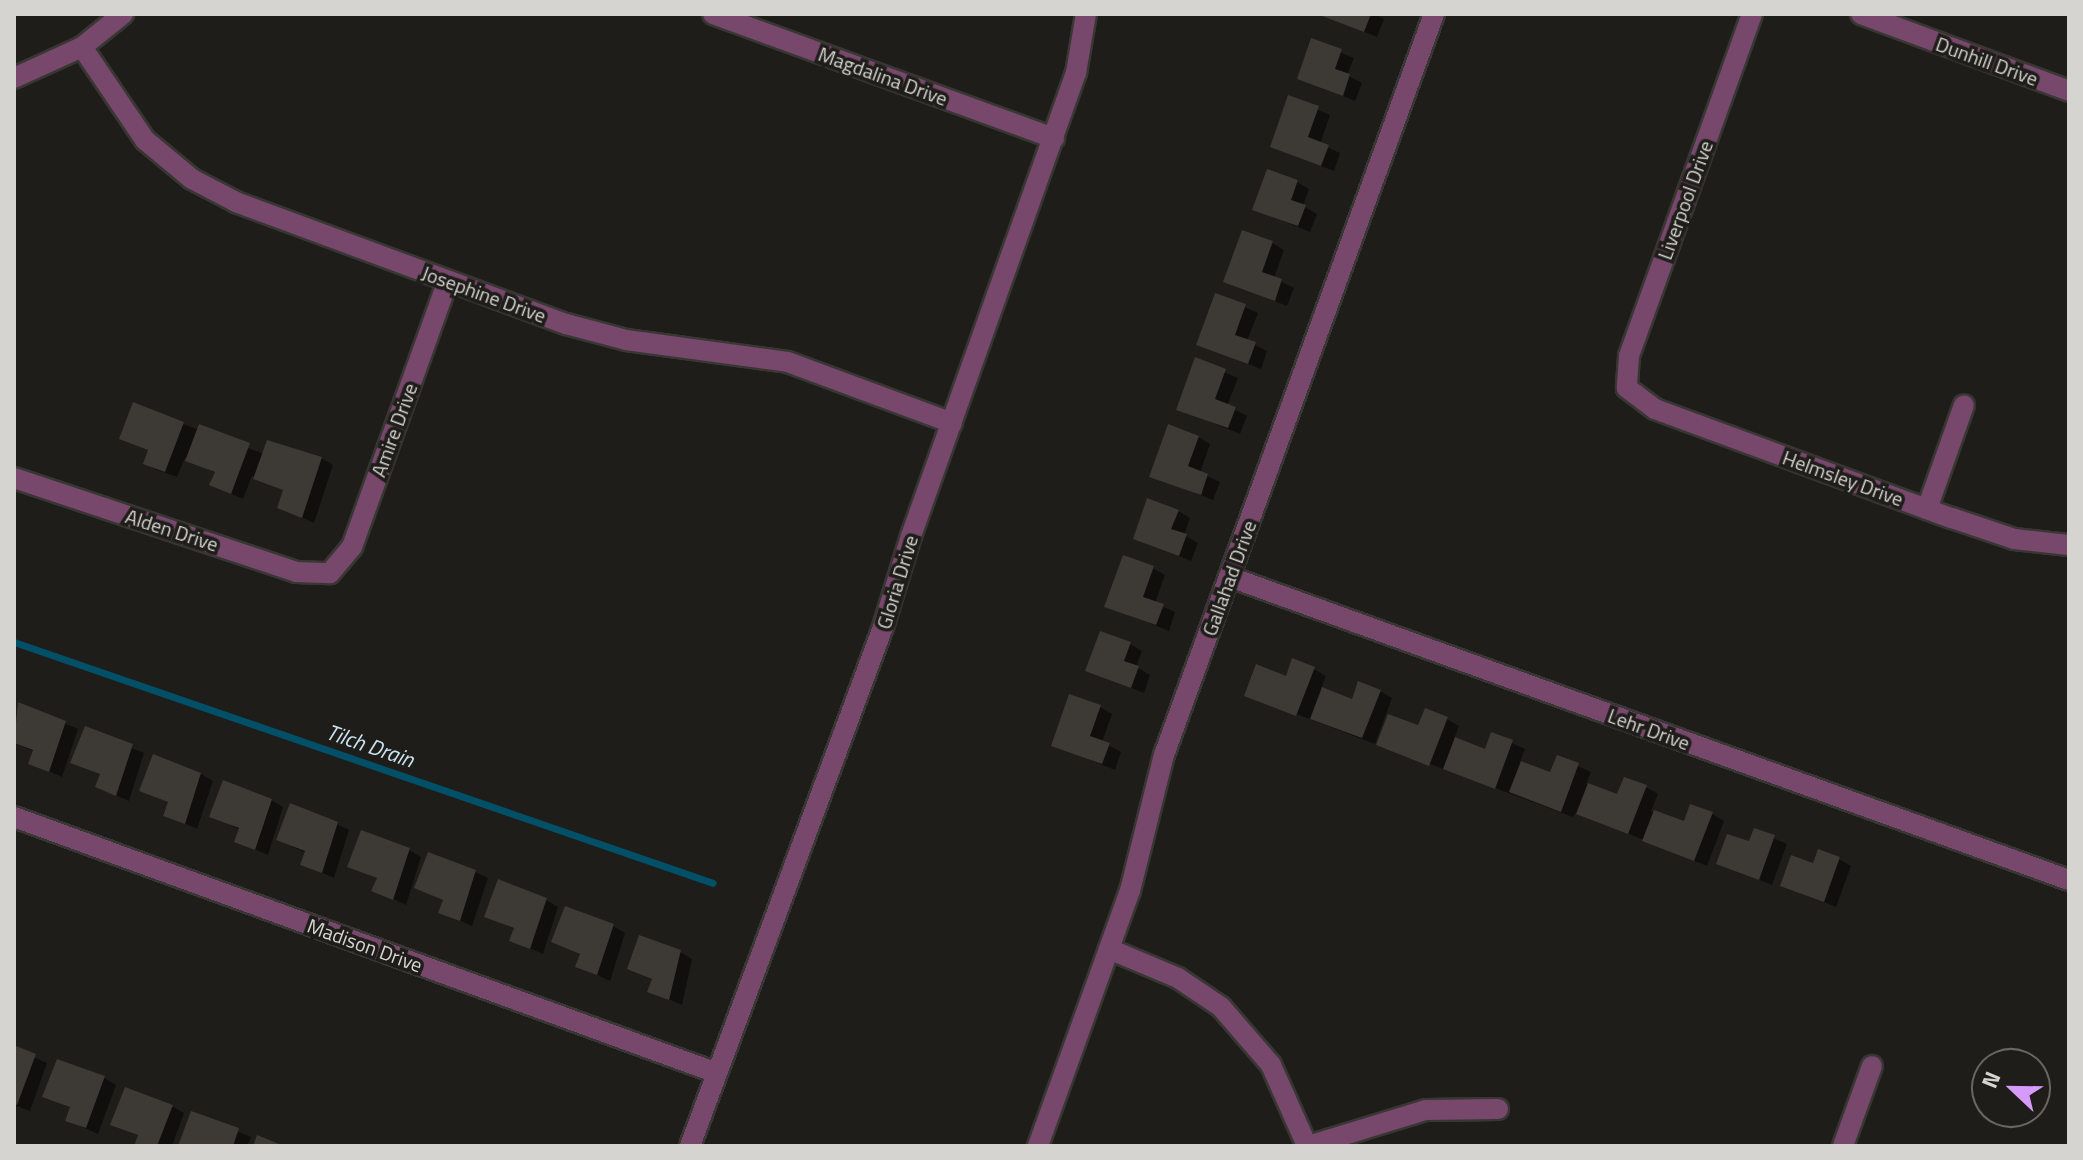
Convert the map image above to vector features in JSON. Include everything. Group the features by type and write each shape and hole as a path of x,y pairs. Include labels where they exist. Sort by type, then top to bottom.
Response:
{"street":[{"path":"14,78 82,47 123,14"},
{"name":"Magdalina Drive","path":"713,14 1054,138"},
{"name":"Gloria Drive","path":"690,1146 883,627 1076,73 1086,14"},
{"name":"Gallahad Drive","path":"1038,1146 1138,866 1164,755 1434,14"},
{"name":"Liverpool Drive","path":"1627,388 1629,356 1752,14"},
{"name":"Dunhill Drive","path":"1861,14 2069,91"},
{"name":"Josephine Drive","path":"82,47 136,129 192,179 236,202 448,281 626,340 788,362 952,423"},
{"name":"Amire Drive","path":"330,573 352,547 448,281"},
{"name":"Helmsley Drive","path":"1627,388 1655,409 1927,509 2014,539 2069,545"},
{"path":"1927,509 1964,405"},
{"name":"Alden Drive","path":"14,478 296,572 330,573"},
{"name":"Lehr Drive","path":"1230,577 2069,880"},
{"name":"Madison Drive","path":"14,817 717,1073"},
{"path":"1109,949 1178,978 1221,1007 1271,1065 1307,1146 1426,1110 1498,1109"},
{"path":"1843,1146 1872,1066"}],"building":[{"path":"1317,14 1371,14 1364,32"},
{"path":"1311,38 1342,49 1335,69 1350,74 1343,96 1297,79"},
{"path":"1288,95 1319,106 1308,137 1329,145 1321,166 1270,147"},
{"path":"1267,169 1298,180 1291,200 1306,205 1298,226 1252,210"},
{"path":"1242,230 1273,241 1262,272 1282,279 1275,301 1223,282"},
{"path":"1215,293 1246,304 1235,335 1256,342 1248,364 1196,345"},
{"path":"1195,357 1226,369 1215,399 1236,407 1228,428 1176,410"},
{"path":"133,402 184,422 165,472 143,464 148,450 119,439"},
{"path":"199,424 250,443 231,494 209,485 215,472 185,461"},
{"path":"1168,424 1199,436 1188,466 1208,474 1201,495 1149,477"},
{"path":"267,440 322,457 302,518 277,508 283,490 253,479"},
{"path":"1147,498 1179,510 1171,529 1187,534 1179,556 1133,539"},
{"path":"1123,555 1154,566 1143,597 1164,604 1156,625 1104,607"},
{"path":"1100,631 1131,642 1124,661 1139,666 1131,688 1085,671"},
{"path":"1292,658 1315,667 1296,716 1244,696 1256,664 1286,676"},
{"path":"1358,681 1381,690 1362,738 1310,719 1322,687 1352,699"},
{"path":"1069,694 1101,705 1090,736 1110,743 1102,764 1051,746"},
{"path":"18,702 66,721 49,772 28,764 33,750 14,743"},
{"path":"1425,708 1448,717 1429,766 1376,745 1388,714 1418,725"},
{"path":"85,726 133,744 116,796 95,787 100,774 70,763"},
{"path":"1491,732 1513,740 1495,789 1443,769 1455,737 1485,749"},
{"path":"153,754 201,773 185,824 163,816 168,802 139,791"},
{"path":"1557,755 1579,763 1561,812 1509,792 1521,761 1550,772"},
{"path":"1624,777 1647,785 1628,834 1576,814 1588,783 1617,794"},
{"path":"223,780 272,799 255,850 234,842 239,828 209,817"},
{"path":"290,803 338,822 322,873 300,865 305,851 276,840"},
{"path":"1690,804 1713,812 1694,861 1642,841 1654,810 1684,821"},
{"path":"1754,828 1775,835 1759,880 1716,864 1727,834 1749,841"},
{"path":"361,830 410,848 393,900 371,891 377,878 347,867"},
{"path":"1818,849 1840,857 1824,902 1780,886 1791,855 1813,863"},
{"path":"428,852 476,870 460,921 438,913 443,900 414,888"},
{"path":"498,879 547,898 530,949 509,941 514,928 484,917"},
{"path":"565,906 614,924 597,975 575,967 580,954 551,942"},
{"path":"639,935 681,950 669,1000 647,992 652,979 627,969"},
{"path":"14,1045 36,1054 17,1105 14,1104"},
{"path":"57,1059 105,1076 86,1128 65,1121 70,1107 42,1097"},
{"path":"125,1087 173,1105 157,1146 134,1146 138,1135 110,1125"},
{"path":"191,1111 239,1128 233,1146 178,1146"},
{"path":"257,1135 284,1146 253,1146"}],"waterway":[{"name":"Tilch Drain","path":"14,642 713,883"}]}
